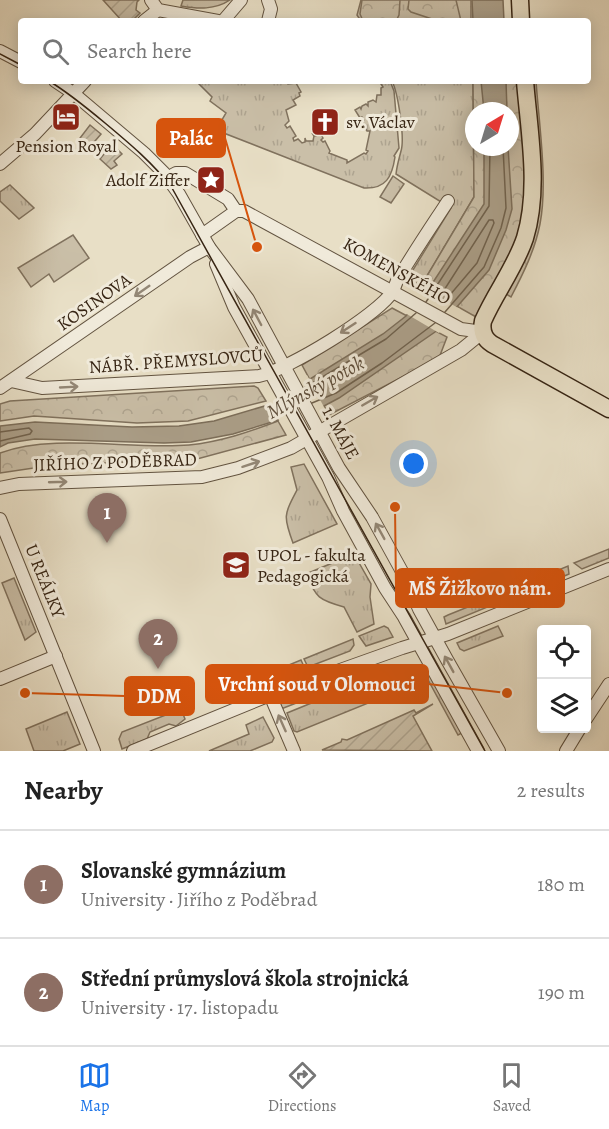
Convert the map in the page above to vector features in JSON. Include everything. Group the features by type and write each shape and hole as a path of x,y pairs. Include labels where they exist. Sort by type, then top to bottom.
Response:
{"main road":[{"path":"520,0 521,18"},
{"path":"483,332 484,319 517,256 530,216 531,165 525,84"},
{"name":"KOMENSKÉHO","path":"483,332 492,344 609,409"}],"street":[{"path":"223,18 241,0"},
{"path":"268,0 271,9 269,18"},
{"path":"146,18 154,5 208,18"},
{"path":"0,51 18,60"},
{"name":"1. MÁJE","path":"60,84 144,153 179,194 209,247 248,299 344,477 372,517 405,577 427,641"},
{"path":"0,164 35,134 82,84"},
{"name":"KOMENSKÉHO","path":"167,178 176,173 185,174 228,199 236,211 244,211 454,325 469,331 483,332"},
{"name":"NÁBŘ. PŘEMYSLOVCŮ","path":"5,384 42,388 272,376 286,370 380,305 393,291 402,272 448,201"},
{"path":"202,235 236,211"},
{"name":"1. MÁJE","path":"209,247 234,307 385,588 427,641"},
{"name":"KOSINOVA","path":"5,384 190,257 209,247"},
{"name":"JIŘÍHO Z PODĚBRAD","path":"0,488 19,484 202,477 261,460 282,453 317,427 460,350 483,332"},
{"name":"U REÁLKY","path":"0,519 94,751"},
{"path":"133,751 270,695 427,641 609,569"},
{"path":"427,641 478,751"},
{"path":"427,641 499,751"},
{"path":"0,679 56,656"},
{"path":"591,711 609,684"},
{"path":"270,695 294,751"},
{"path":"566,751 577,733"}],"green space":[{"path":"103,0 139,0 136,10 140,13 135,18 119,18"},
{"path":"183,0 230,0 218,6 200,8 181,6"},
{"path":"361,0 471,0 471,18 359,18 357,15"},
{"path":"362,0 400,0 398,18 362,18"},
{"path":"409,0 456,0 460,18 429,18 408,9"},
{"path":"199,84 297,84 301,92 300,96 293,100 296,105 286,110 289,121 285,125 287,128 290,126 296,136 293,138 294,141 298,139 302,143 305,142 305,138 306,141 313,141 312,133 315,136 318,135 318,129 323,138 321,140 325,141 329,153 347,160 347,163 368,151 366,150 370,131 367,131 361,121 364,120 355,110 360,107 361,109 366,104 368,106 368,102 373,100 376,102 377,95 381,95 383,87 381,84 391,84 394,91 399,148 394,156 390,176 383,184 364,188 216,130 226,113 210,101 212,97"},
{"path":"393,84 473,84 473,102 465,102 465,156 474,156 474,197 421,286 408,278 451,208 396,174 402,145 399,105"},
{"path":"473,84 518,84 525,158 523,216 512,254 476,317 421,286 474,197 474,156 519,156 519,102 473,102"},
{"path":"533,84 536,84 542,153 542,208 538,234 532,252 511,297 506,294 535,231 540,195"},
{"path":"90,125 101,134 89,148 77,142"},
{"path":"112,144 122,154 114,161 117,165 111,169 100,159"},
{"path":"393,176 404,184 391,203 380,197"},
{"path":"10,185 34,208 19,219 0,201 0,192"},
{"path":"73,235 89,258 54,282 49,274 31,287 18,268"},
{"path":"392,308 447,337 439,358 329,415 302,365"},
{"path":"254,386 258,388 266,401 188,421 137,423 34,416 0,421 0,404 10,401"},
{"path":"278,421 286,435 197,459 54,465 0,473 0,453 21,447 68,443 189,445 212,442"},
{"path":"304,464 337,524 293,543 286,521 289,505 297,490 291,467"},
{"path":"609,549 609,558 582,569 574,563"},
{"path":"354,554 371,584 370,597 374,624 357,632 344,607 319,597 306,574"},
{"path":"568,566 569,574 537,588 527,583"},
{"path":"14,578 36,632 25,640 2,583"},
{"path":"520,586 519,594 446,624 444,617"},
{"path":"384,626 388,628 393,637 366,646 359,636"},
{"path":"498,626 503,636 464,651 460,649 457,643"},
{"path":"353,639 354,645 350,651 308,667 304,659"},
{"path":"301,660 305,669 269,684 262,676"},
{"path":"429,671 464,732 458,735 426,676"},
{"path":"385,673 389,681 397,678 399,683 390,689 388,695 297,732 294,731 287,713"},
{"path":"363,675 363,677 281,709 279,704 283,701"},
{"path":"433,704 413,716 432,751 322,750 341,742 342,739 347,740 414,710 416,713"},
{"path":"181,709 185,719 176,726 169,724 150,732 147,739 122,749 119,739 122,732"},
{"path":"67,712 80,744 63,751 34,751 26,729"},
{"path":"263,717 274,738 272,742 250,751 209,751 249,734 246,725"}],"water":[{"path":"472,0 503,0 504,18 473,18"},
{"path":"481,84 506,84 507,102 483,102"},
{"name":"Mlýnský potok","path":"484,156 509,156 512,209 489,270 435,332 324,406 233,434 191,442 35,439 8,443 0,447 0,426 35,422 132,427 179,426 214,421 268,405 383,334 406,316 428,290 484,204"}],"pier":[{"path":"425,289 460,309 439,333 405,313"},
{"path":"307,375 325,409 280,422 268,401"}],"tram line":[{"path":"0,54 18,63"},
{"path":"54,84 123,138 172,188 485,751"}],"place":[{"name":"Pension Royal","path":"66,117"},
{"name":"sv. Václav","path":"325,122"},
{"name":"Adolf Ziffer","path":"211,180"},
{"name":"Palác","path":"257,247"},
{"name":"MŠ Žižkovo nám.","path":"395,507"},
{"name":"Slovanské gymnázium","path":"107,543"},
{"name":"UPOL - fakulta Pedagogická","path":"236,565"},
{"name":"Střední průmyslová škola strojnická","path":"158,669"},
{"name":"DDM","path":"25,693"},
{"name":"Vrchní soud v Olomouci","path":"507,693"}]}
